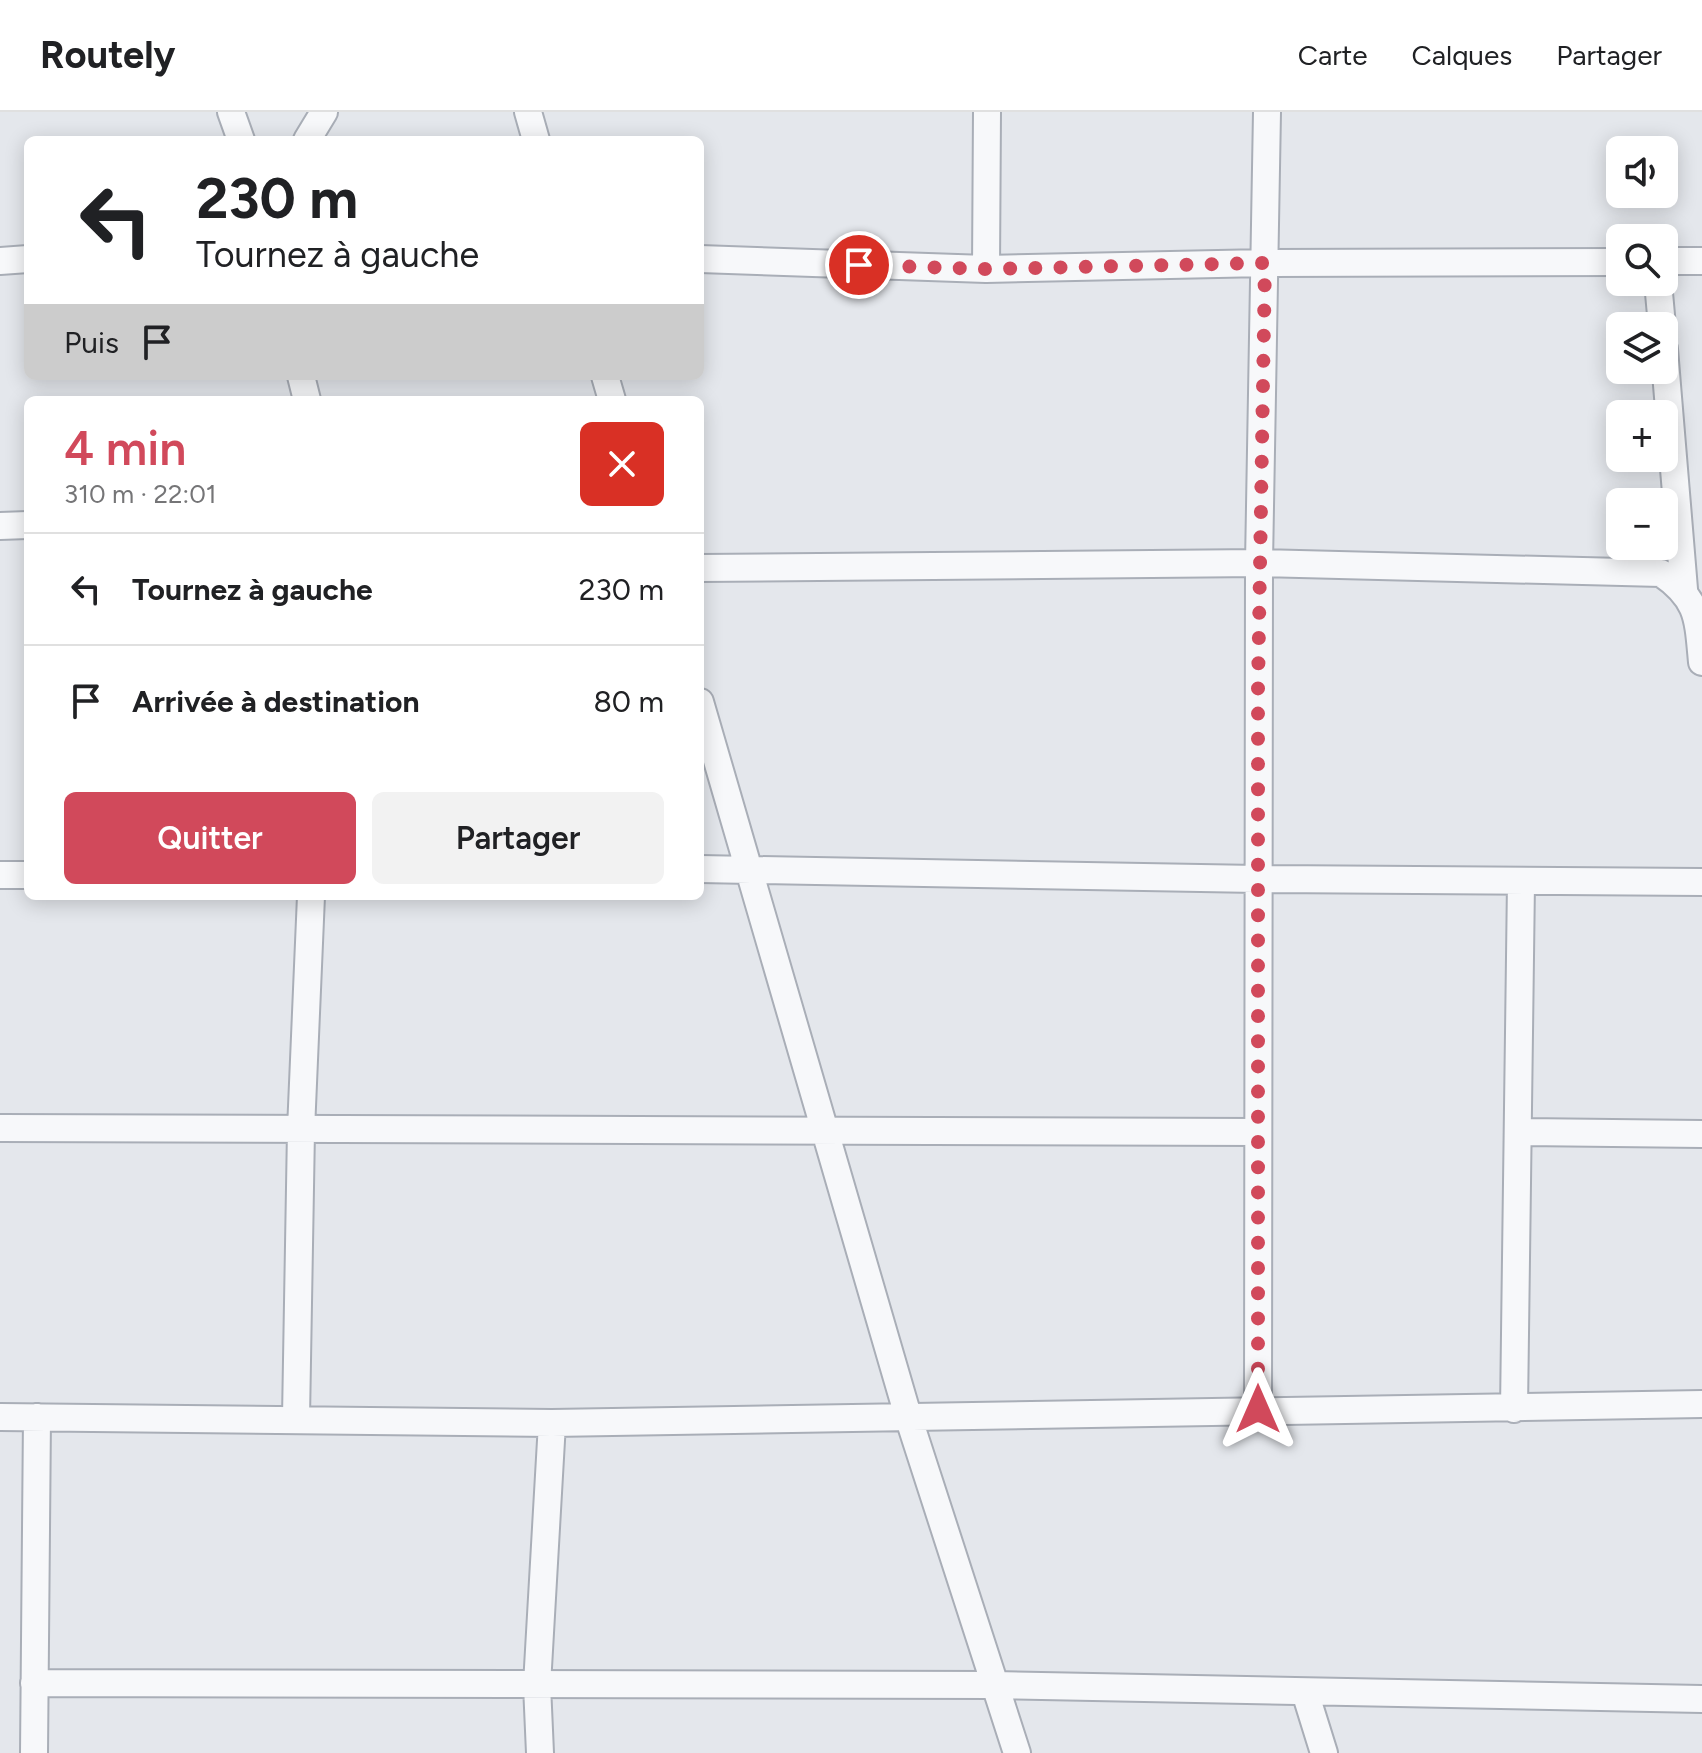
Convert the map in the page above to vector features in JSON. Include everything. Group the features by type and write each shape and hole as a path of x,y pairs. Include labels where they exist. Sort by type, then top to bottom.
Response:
{"street":[{"path":"231,112 240,136"},
{"path":"309,136 324,112"},
{"path":"528,112 535,136"},
{"path":"986,269 987,112"},
{"path":"1258,1409 1259,563 1267,112"},
{"path":"0,261 24,259"},
{"path":"704,259 986,269 1265,263 1606,262"},
{"path":"1678,261 1702,261"},
{"path":"1667,384 1684,589 1697,614 1702,662"},
{"path":"0,526 24,525"},
{"path":"704,568 1259,563 1661,573 1684,589"},
{"path":"704,716 908,1416 1017,1753"},
{"path":"704,869 1257,879 1702,882"},
{"path":"0,875 24,875"},
{"path":"1514,1409 1521,882"},
{"path":"296,1418 301,1130 311,900"},
{"path":"0,1128 1258,1132"},
{"path":"1518,1132 1702,1134"},
{"path":"0,1417 552,1423 1702,1404"},
{"path":"34,1753 37,1417"},
{"path":"540,1753 537,1685 552,1423"},
{"path":"34,1683 995,1685 1702,1699"},
{"path":"1305,1692 1324,1753"}],"route":[{"path":"859,265 986,269 1265,263 1258,689 1258,1409"}]}
